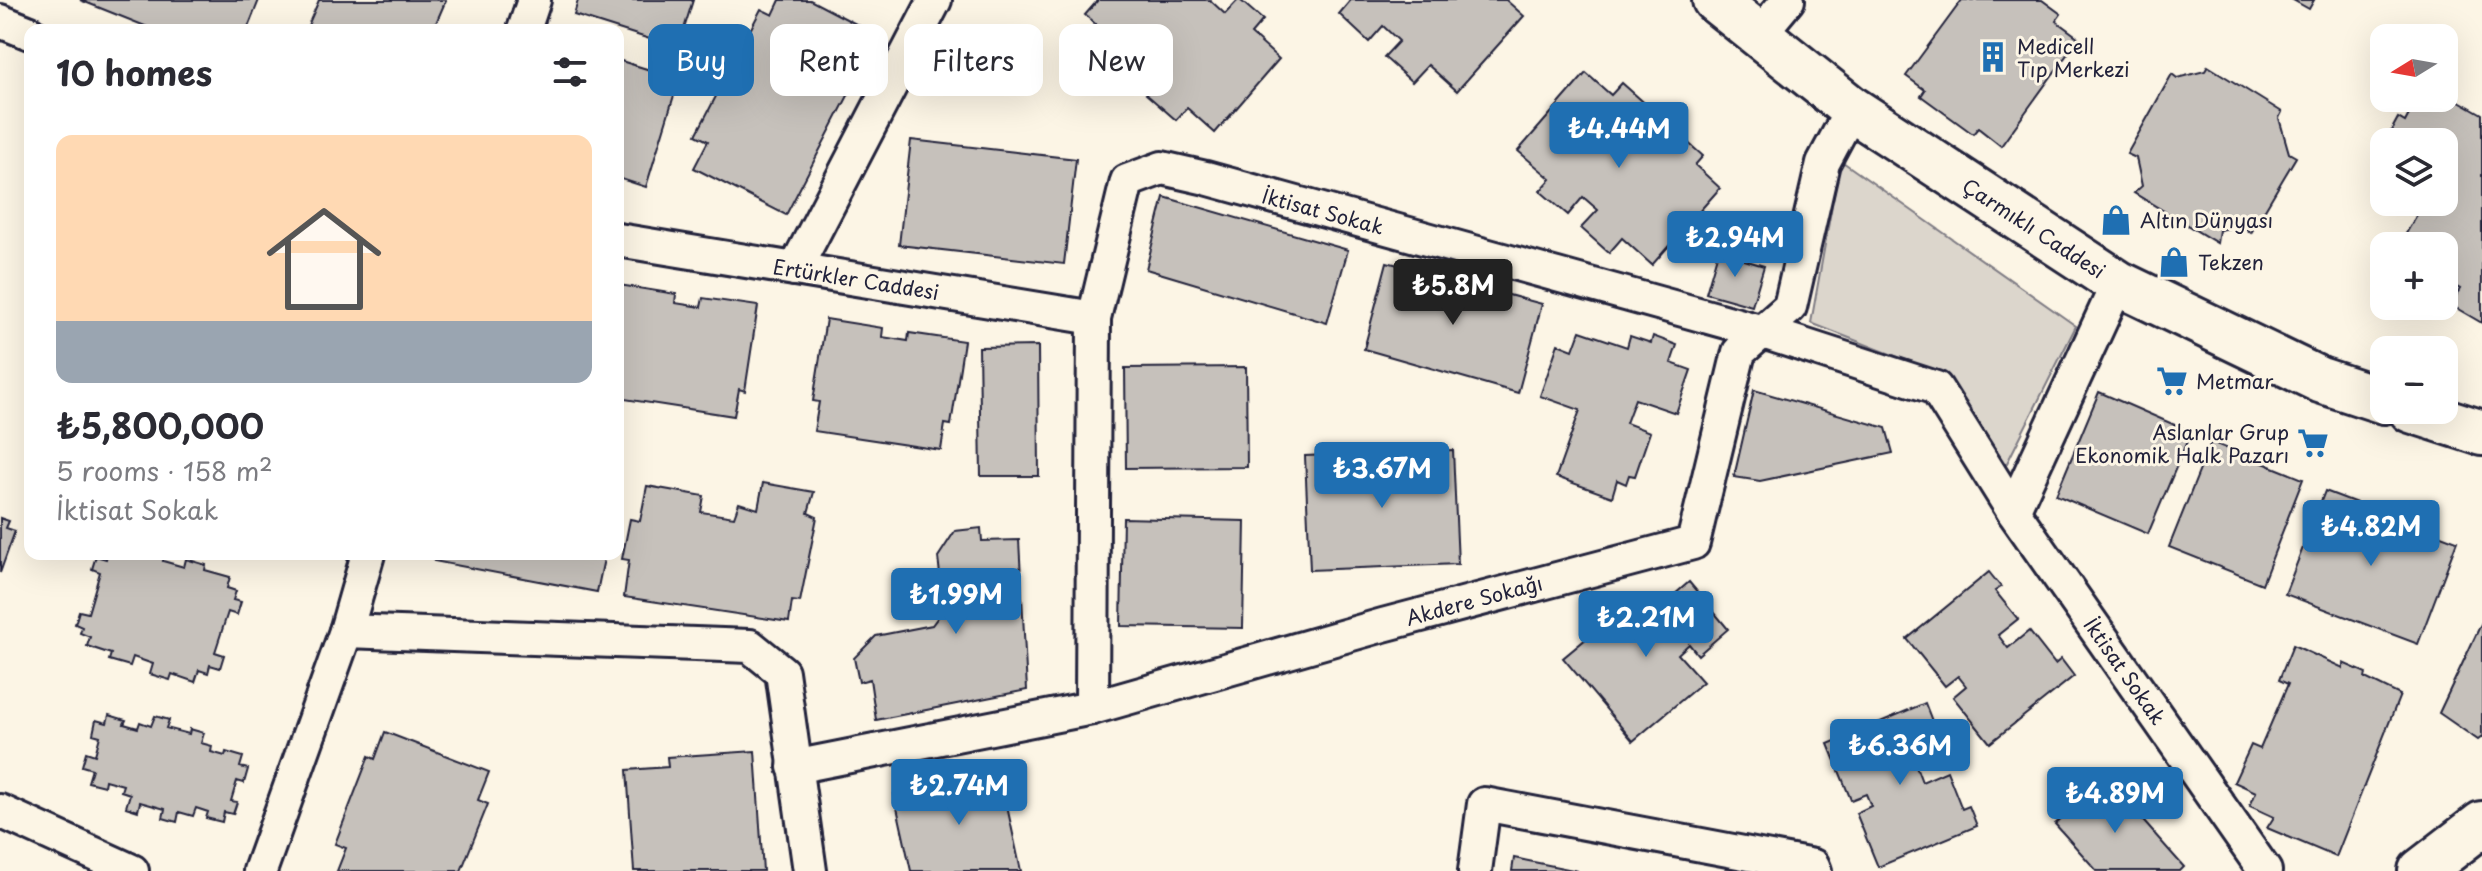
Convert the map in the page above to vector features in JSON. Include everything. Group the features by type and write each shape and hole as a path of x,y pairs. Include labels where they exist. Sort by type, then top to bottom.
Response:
{"main road":[{"name":"Çarmıklı Caddesi","path":"1715,0 1852,109 2118,283 2320,380 2370,396"},
{"path":"2454,424 2482,433"},
{"path":"2421,871 2482,824"}],"street":[{"path":"526,24 534,0"},
{"path":"795,269 935,0"},
{"path":"1758,36 1788,0"},
{"path":"0,21 24,31"},
{"name":"Akdere Sokağı","path":"794,767 1092,708 1412,617 1693,543 1739,352 1790,307 1823,163 1852,109"},
{"name":"İktisat Sokak","path":"1092,708 1094,318 1127,181 1162,168 1763,332 1936,388 2013,511 2265,871"},
{"name":"Ertürkler Caddesi","path":"624,241 1094,318"},
{"path":"2013,511 2118,283"},
{"path":"260,871 346,631 366,560"},
{"path":"346,631 750,646 782,672 810,871"},
{"path":"1475,871 1484,804 1813,866 1815,871"},
{"path":"0,811 132,871"}],"shaded area":[{"path":"1840,160 2076,326 2006,465 1947,376 1811,323"}],"building":[{"path":"80,0 259,0 249,24 140,24"},
{"path":"319,0 446,0 436,24 309,24"},
{"path":"578,0 693,0 686,24 648,24 648,38 624,31 624,24 602,24 574,15"},
{"path":"780,0 810,0 856,24 770,24 770,96 848,96 786,215 694,168 708,141 696,135 716,96 754,96 753,24 761,9 773,15"},
{"path":"1098,0 1210,0 1225,14 1240,0 1263,20 1251,34 1279,59 1215,133 1187,108 1176,120 1148,96 1173,96 1173,24 1095,24 1085,15"},
{"path":"1349,0 1506,0 1524,16 1457,91 1428,65 1412,82 1384,57 1399,41 1383,26 1369,42 1339,14"},
{"name":"Medicell Tıp Merkezi","path":"1962,0 2042,0 2061,14 2056,21 2079,38 2001,146 1978,128 1973,134 1921,96 1925,90 1906,76"},
{"path":"2293,0 2314,0 2309,9"},
{"path":"624,62 648,69 648,96 674,96 646,187 624,180"},
{"path":"2208,66 2282,112 2279,118 2289,153 2296,157 2251,233 2243,226 2219,230 2217,243 2134,193 2142,186 2136,158 2127,154 2172,74 2177,78 2205,71"},
{"path":"1586,73 1611,95 1622,83 1649,107 1636,121 1663,145 1675,131 1703,156 1695,165 1720,188 1652,265 1622,238 1609,253 1581,228 1598,210 1583,197 1568,215 1540,191 1551,179 1518,151"},
{"path":"2458,100 2482,114 2482,323 2458,309 2458,232 2407,232 2416,216 2458,216 2458,128 2393,128 2398,118 2405,122 2410,112 2458,112"},
{"path":"911,140 1076,159 1064,264 899,245"},
{"path":"1164,197 1348,250 1327,323 1146,269"},
{"path":"1718,252 1764,266 1752,306 1706,293"},
{"path":"1387,262 1542,304 1518,393 1364,349"},
{"path":"624,286 676,294 675,303 701,307 703,298 758,306 745,391 739,389 734,416 624,399"},
{"path":"826,319 883,328 882,337 908,341 909,333 964,341 951,425 945,424 941,450 814,431 819,402 813,401"},
{"path":"1580,331 1627,347 1630,336 1651,343 1653,336 1677,345 1671,363 1691,370 1676,413 1635,399 1626,423 1650,432 1635,476 1629,475 1626,484 1617,480 1612,497 1556,477 1580,410 1540,396 1558,344 1573,350"},
{"path":"1038,346 1039,476 981,476 979,347"},
{"path":"1246,367 1247,467 1126,468 1125,368"},
{"path":"1754,390 1886,428 1893,453 1760,481 1734,477"},
{"path":"2099,392 2191,432 2148,534 2056,495"},
{"path":"2211,442 2303,479 2262,584 2169,547"},
{"path":"1453,450 1458,564 1310,570 1305,456"},
{"path":"763,483 814,492 808,513 817,517 800,602 792,601 789,622 624,597 629,560 624,559 624,549 630,519 640,521 647,486 704,496 701,512 734,517 739,503 758,509"},
{"path":"2325,491 2457,541 2418,644 2285,594"},
{"path":"0,518 9,521 6,528 15,531 0,573"},
{"path":"1123,518 1245,521 1243,628 1121,626"},
{"path":"981,528 982,541 1019,540 1027,690 876,720 870,679 859,682 854,658 876,636 932,625 944,609 938,557 955,531"},
{"path":"95,560 163,560 184,567 186,560 189,560 206,565 205,570 230,577 227,588 236,591 233,600 241,602 237,615 228,612 215,652 224,655 220,668 210,665 208,673 199,670 195,682 172,674 170,680 150,674 153,664 133,657 130,666 109,660 111,654 87,646 90,637 80,633 82,627 75,624 79,611 88,613 100,572 92,569"},
{"path":"434,560 604,560 597,592"},
{"path":"1989,572 2001,587 1995,591 2018,619 1998,635 2008,648 2029,631 2055,664 2061,659 2074,676 1990,743 1953,697 1966,686 1958,676 1945,686 1907,639"},
{"path":"1689,582 1728,629 1698,655 1689,644 1678,654 1703,682 1633,741 1563,658 1634,599 1659,630 1671,620 1660,607"},
{"path":"2482,622 2482,737 2478,740 2439,713"},
{"path":"2293,645 2343,668 2343,663 2366,673 2365,678 2400,695 2336,857 2267,828 2274,817 2250,806 2256,792 2234,782 2251,745 2260,749 2288,684 2279,680"},
{"path":"1925,703 1932,721 1925,723 1939,756 1916,766 1922,782 1947,771 1962,809 1969,806 1977,826 1878,867 1856,813 1871,806 1866,794 1851,800 1828,744"},
{"path":"109,715 138,728 140,722 151,726 155,716 169,720 166,728 189,734 190,729 204,733 201,743 212,746 211,752 243,757 240,767 248,769 244,783 237,781 231,801 237,802 233,814 224,812 222,822 206,818 208,812 196,808 193,816 179,812 177,822 163,818 165,809 140,802 138,811 126,807 130,794 121,791 123,785 105,780 104,786 88,782 92,769 82,766 86,752 95,755 100,736 93,734 96,720 107,723"},
{"path":"385,732 489,772 478,800 488,804 461,871 337,871 346,848 335,844 369,756 375,759"},
{"path":"755,751 763,871 634,871 627,770 668,767 667,757"},
{"path":"1000,774 1021,871 911,871 894,794"},
{"path":"2106,779 2184,867 2180,871 2097,871 2055,824"},
{"path":"1514,858 1578,871 1512,871"}],"place":[{"name":"Medicell Tıp Merkezi","path":"1993,57"},
{"name":"Altın Dünyası","path":"2116,220"},
{"name":"Tekzen","path":"2174,262"},
{"name":"Metmar","path":"2172,381"},
{"name":"Aslanlar Grup Ekonomik Halk Pazarı","path":"2313,443"}]}
